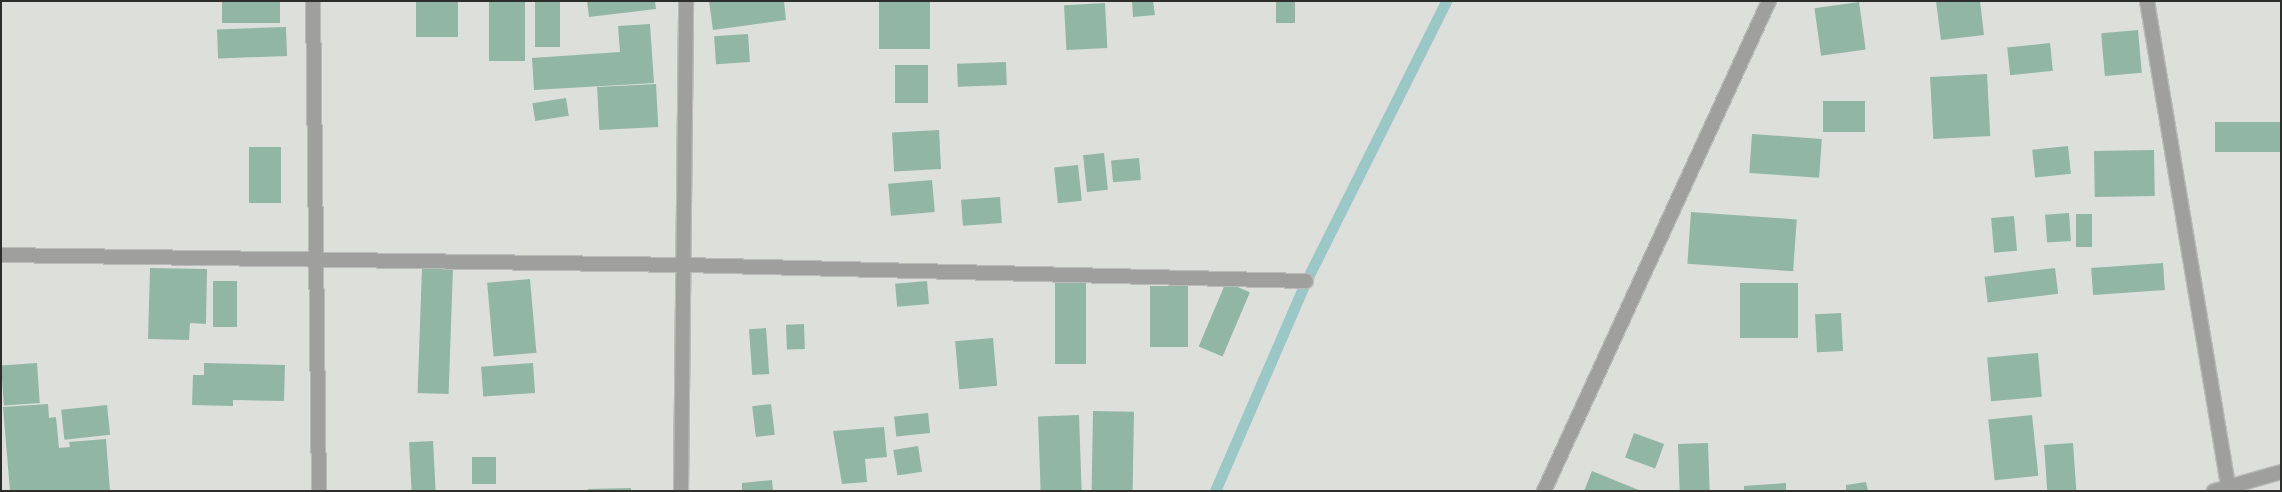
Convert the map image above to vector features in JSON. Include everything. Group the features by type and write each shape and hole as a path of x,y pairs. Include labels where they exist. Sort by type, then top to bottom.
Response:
{"street":[{"path":"313,1 319,491"},
{"path":"681,491 685,265 686,1"},
{"path":"1544,491 1769,1"},
{"path":"2147,1 2224,490 2281,472"},
{"path":"1,255 685,265 1306,281"}],"building":[{"path":"222,1 280,1 280,23 222,23"},
{"path":"416,1 458,1 458,37 416,37"},
{"path":"489,1 525,1 525,61 489,61"},
{"path":"535,1 560,1 560,47 535,47"},
{"path":"587,1 655,1 656,9 589,17"},
{"path":"709,1 784,1 786,20 713,30"},
{"path":"879,1 930,1 930,49 879,49"},
{"path":"1132,1 1153,1 1155,15 1133,17"},
{"path":"1276,1 1295,1 1295,23 1276,23"},
{"path":"1936,1 1980,1 1984,35 1941,40"},
{"path":"1859,2 1866,50 1821,56 1814,8"},
{"path":"1105,3 1107,48 1066,50 1064,5"},
{"path":"650,24 654,83 534,90 532,58 620,52 618,26"},
{"path":"286,27 287,56 218,58 217,29"},
{"path":"2138,30 2142,73 2105,76 2101,33"},
{"path":"748,34 750,62 716,64 714,36"},
{"path":"2050,43 2053,71 2010,75 2007,47"},
{"path":"1006,62 1007,85 958,87 957,64"},
{"path":"895,65 928,65 928,103 895,103"},
{"path":"1987,74 1990,136 1933,139 1930,77"},
{"path":"656,84 658,127 599,130 597,87"},
{"path":"566,98 569,116 535,121 532,103"},
{"path":"1823,101 1865,101 1865,132 1823,132"},
{"path":"2215,122 2281,122 2281,152 2215,152"},
{"path":"939,130 941,169 894,171 892,132"},
{"path":"1752,134 1822,139 1819,178 1749,173"},
{"path":"2068,146 2071,174 2035,178 2032,150"},
{"path":"249,147 281,147 281,203 249,203"},
{"path":"2154,150 2155,196 2095,197 2094,151"},
{"path":"1104,153 1108,190 1087,192 1083,155"},
{"path":"1139,158 1141,180 1113,182 1111,160"},
{"path":"1078,165 1082,201 1058,203 1054,168"},
{"path":"932,180 935,212 891,216 888,184"},
{"path":"1000,197 1002,223 963,226 961,200"},
{"path":"1691,212 1797,219 1793,271 1687,264"},
{"path":"2069,213 2071,241 2047,243 2045,215"},
{"path":"2076,214 2092,214 2092,247 2076,247"},
{"path":"2014,216 2017,251 1994,253 1991,218"},
{"path":"2163,263 2165,290 2093,295 2091,268"},
{"path":"422,267 453,268 449,394 418,393"},
{"path":"150,268 207,269 206,324 190,323 189,340 148,339"},
{"path":"2055,268 2058,294 1988,302 1985,277"},
{"path":"530,279 536,353 494,356 487,283"},
{"path":"213,281 237,281 237,327 213,327"},
{"path":"927,281 929,304 897,307 895,284"},
{"path":"1055,281 1086,281 1086,364 1055,364"},
{"path":"1226,282 1250,292 1223,357 1199,346"},
{"path":"1740,283 1798,283 1798,338 1740,338"},
{"path":"1150,286 1188,286 1188,347 1150,347"},
{"path":"1841,313 1843,351 1817,352 1815,314"},
{"path":"804,324 805,349 787,350 786,325"},
{"path":"766,328 769,374 752,375 749,329"},
{"path":"993,338 997,386 959,389 955,341"},
{"path":"2038,353 2042,397 1991,401 1987,357"},
{"path":"37,363 40,403 4,405 1,366"},
{"path":"204,363 285,365 284,401 233,400 233,406 192,405 193,375 204,375"},
{"path":"533,363 535,393 483,397 481,367"},
{"path":"48,404 49,418 56,417 59,448 70,447 69,442 106,439 110,491 10,491 3,407"},
{"path":"771,404 775,435 756,437 752,406"},
{"path":"107,405 110,435 64,440 61,410"},
{"path":"1093,411 1134,412 1133,491 1092,491"},
{"path":"928,413 930,433 896,436 894,417"},
{"path":"1079,415 1082,491 1041,491 1038,416"},
{"path":"2032,415 2038,476 1995,480 1988,420"},
{"path":"884,427 887,457 865,459 867,482 842,484 833,431"},
{"path":"1634,433 1664,444 1655,468 1625,457"},
{"path":"433,441 436,491 412,491 409,442"},
{"path":"1708,443 1710,491 1680,491 1678,444"},
{"path":"2073,443 2076,490 2047,491 2044,445"},
{"path":"918,446 922,472 897,476 893,450"},
{"path":"472,457 496,457 496,484 472,484"},
{"path":"1592,471 1641,491 1584,491"},
{"path":"772,480 773,491 742,491 742,483"},
{"path":"1866,482 1868,491 1846,491 1846,485"},
{"path":"1786,483 1786,491 1744,491 1744,486"},
{"path":"631,488 631,491 588,491 588,489"}],"waterway":[{"path":"1215,491 1306,281 1446,1"}]}
